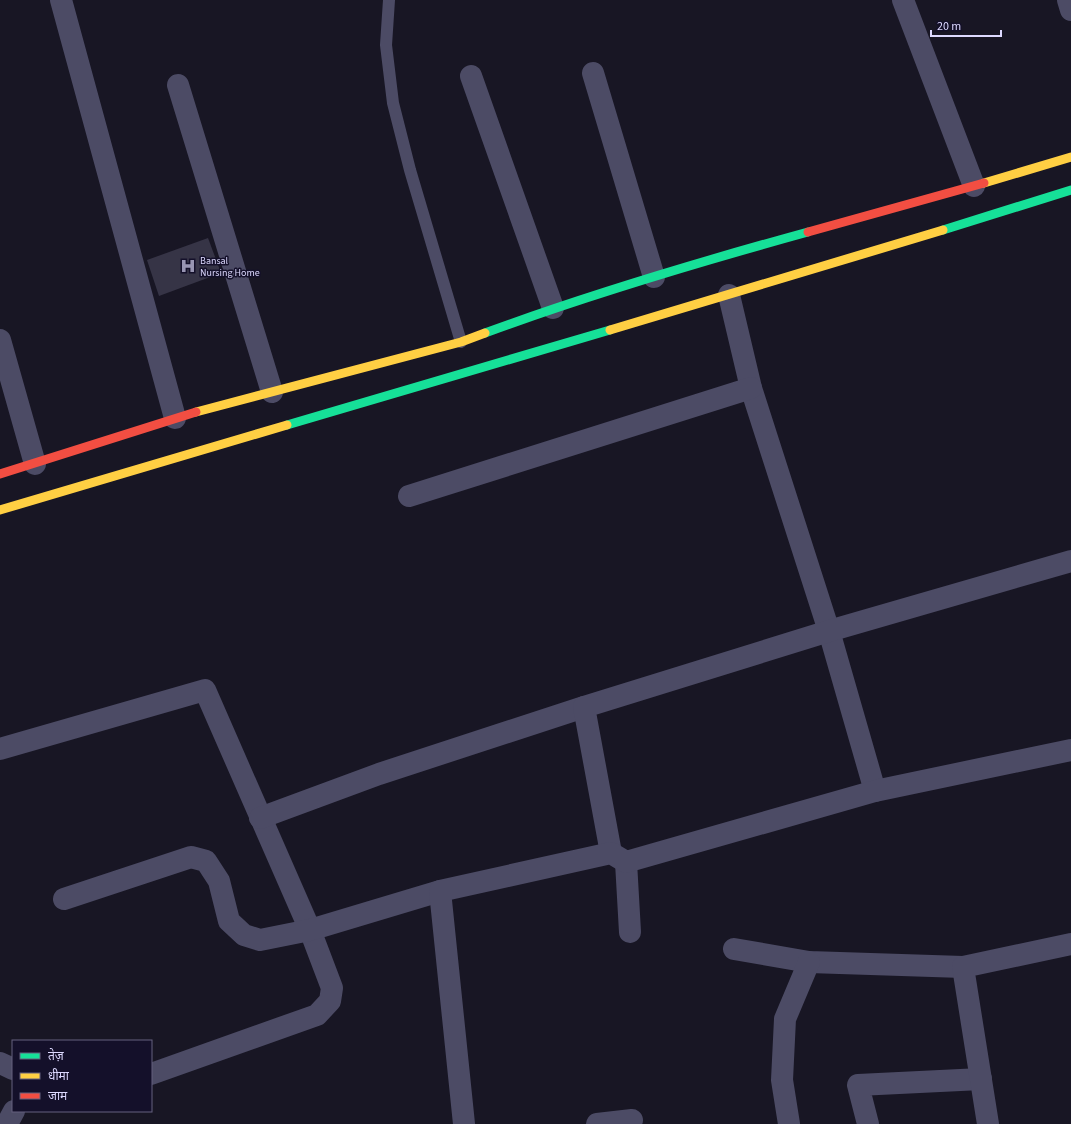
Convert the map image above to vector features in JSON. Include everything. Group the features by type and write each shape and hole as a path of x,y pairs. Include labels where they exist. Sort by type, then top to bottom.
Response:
{"main road":[{"path":"0,474 175,418 461,342 554,308 730,253 974,186 1071,156"},
{"path":"0,510 729,294 1071,190"}],"street":[{"path":"61,0 175,418"},
{"path":"903,0 974,186"},
{"path":"1068,0 1071,10"},
{"path":"593,73 654,277"},
{"path":"471,76 554,308"},
{"path":"178,85 272,392"},
{"path":"729,294 751,388 830,631 875,791"},
{"path":"0,340 35,464"},
{"path":"409,496 751,388"},
{"path":"260,818 379,774 584,707 830,631 1071,561"},
{"path":"0,749 205,690 310,930 332,988 330,1001 317,1015 152,1074"},
{"path":"584,707 619,857 630,932"},
{"path":"64,899 191,857 206,861 219,881 229,921 244,935 260,940 310,930 440,891 619,857 875,791 1071,750"},
{"path":"440,891 464,1124"},
{"path":"734,949 809,962 963,967 1071,944"},
{"path":"789,1124 782,1080 785,1019 809,962"},
{"path":"963,967 988,1124"},
{"path":"0,1063 12,1069"},
{"path":"868,1124 858,1085 981,1079"},
{"path":"7,1124 13,1112"},
{"path":"597,1124 632,1120"}],"lane":[{"path":"389,0 386,45 392,103 410,170 461,342"}],"building":[{"path":"208,238 221,273 159,296 147,260"}],"traffic: fast":[{"path":"943,230 1071,190"},
{"path":"485,333 645,279 808,232"},
{"path":"287,425 610,330"}],"traffic: slow":[{"path":"984,183 1071,157"},
{"path":"610,330 943,230"},
{"path":"196,412 461,342 485,333"},
{"path":"0,510 287,425"}],"traffic: jam":[{"path":"808,232 984,183"},
{"path":"0,474 196,412"}],"place":[{"name":"Bansal Nursing Home","path":"188,266"}]}
